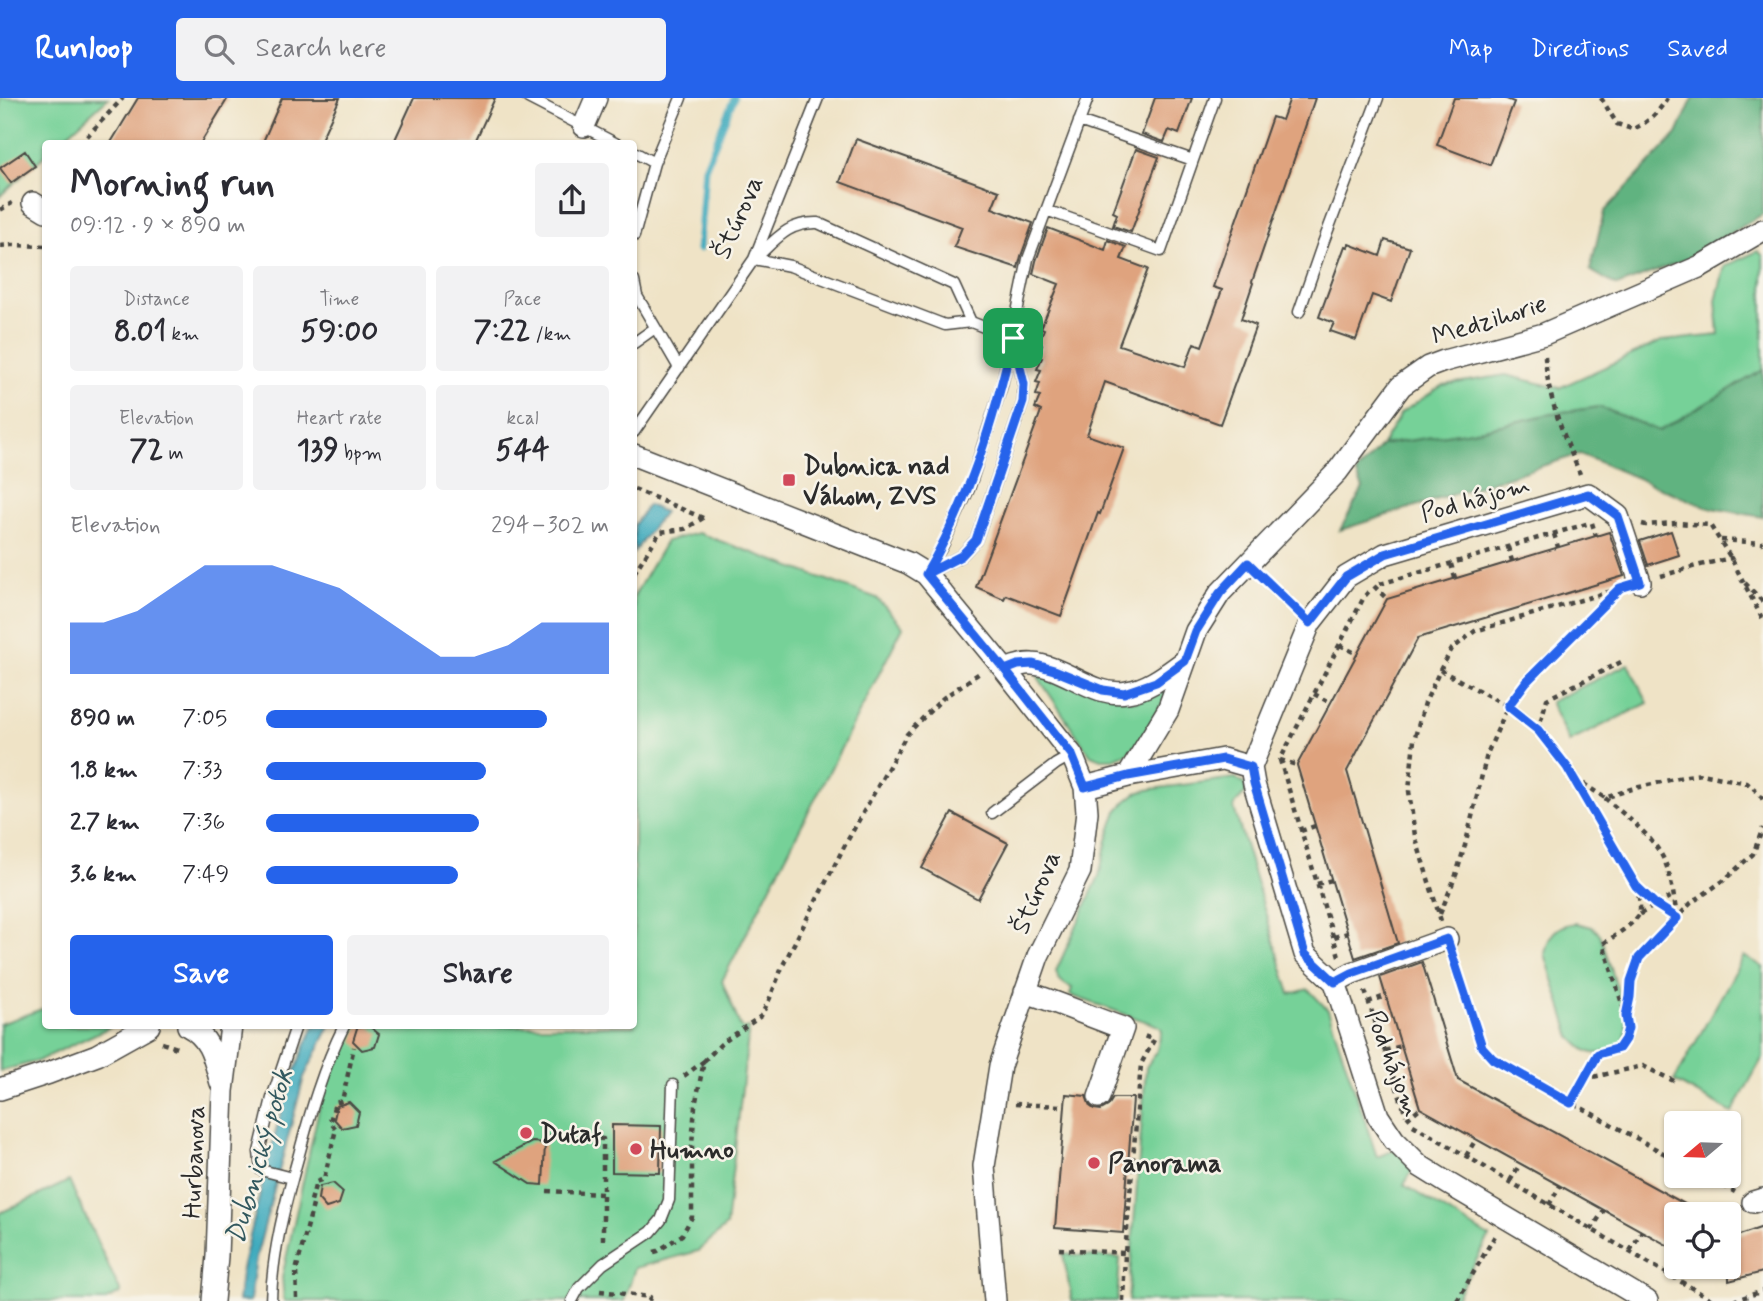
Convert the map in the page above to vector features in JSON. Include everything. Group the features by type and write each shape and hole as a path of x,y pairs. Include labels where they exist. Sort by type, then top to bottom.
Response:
{"street":[{"path":"583,126 596,98"},
{"name":"Medzihorie","path":"1128,776 1168,710 1196,631 1220,593 1337,472 1401,386 1428,367 1444,361 1544,334 1701,266 1763,230"},
{"name":"Štúrova","path":"637,456 908,563 926,574 1072,755 1085,787 1087,812 1080,870 1038,956 1000,1066 984,1166 995,1301"},
{"path":"1588,494 1618,516 1630,585"},
{"name":"Pod hájom","path":"1588,494 1385,554 1346,577 1310,623 1251,767 1305,954 1343,977 1378,1116 1394,1140 1420,1166 1647,1301"},
{"path":"1005,670 1018,665 1033,664 1103,690 1124,693 1156,682 1185,661"},
{"path":"1085,787 1128,776 1223,759 1251,767"},
{"path":"1343,977 1447,939"},
{"path":"1025,992 1124,1028 1099,1097"},
{"path":"194,1029 200,1032 212,1054 223,1091"},
{"name":"Hurbanova","path":"213,1301 223,1091 231,1029"},
{"path":"0,1089 151,1035"}],"lane":[{"path":"528,98 609,140"},
{"path":"637,225 654,163 681,98"},
{"name":"Štúrova","path":"637,428 754,259 818,98"},
{"path":"926,574 969,489 1002,385 1028,259 1088,98"},
{"path":"1046,210 1161,251 1214,98"},
{"path":"1299,312 1378,98"},
{"path":"1079,121 1193,160"},
{"path":"637,154 654,163"},
{"path":"754,259 780,235 802,222 818,223 954,285 971,322"},
{"path":"754,259 790,266 945,325 971,322 1013,338"},
{"path":"637,296 678,368"},
{"path":"637,341 655,328"},
{"path":"926,574 961,556 976,540 984,519 1023,402 1024,384 1013,338"},
{"path":"992,813 1056,764 1072,755"},
{"path":"290,1178 261,1170 259,1152 269,1109 295,1029"},
{"path":"271,1301 271,1272 290,1178 315,1098 341,1030"},
{"path":"572,1301 579,1288 603,1264 651,1232 661,1220 669,1200 673,1085"}],"path":[{"path":"84,140 122,98"},
{"path":"1601,98 1617,124 1632,130 1642,126 1661,108 1667,98"},
{"path":"0,246 42,246"},
{"path":"1544,334 1547,378 1555,413 1588,494"},
{"path":"637,490 703,518 685,529 660,532 637,568"},
{"path":"1664,1272 1408,1122 1363,987 1343,977 1334,937 1280,760 1364,597 1374,586 1508,547 1618,516 1646,526 1676,523 1710,526 1721,540 1763,620"},
{"path":"1591,523 1596,536"},
{"path":"1554,534 1558,547"},
{"path":"1721,540 1763,543"},
{"path":"1508,547 1512,561"},
{"path":"1664,1153 1493,1059 1482,1047 1415,836 1409,791 1414,740 1425,702 1440,670 1452,649 1475,631 1731,558"},
{"path":"1248,563 1310,623"},
{"path":"1451,564 1455,578"},
{"path":"1741,578 1763,602"},
{"path":"1440,915 1466,842 1488,754 1508,706 1526,682 1630,585"},
{"path":"1374,586 1387,599"},
{"path":"1339,645 1357,654"},
{"path":"1538,730 1547,699 1625,660"},
{"path":"1440,670 1508,706 1538,730 1572,776 1636,886 1640,901 1639,915"},
{"path":"673,1085 720,1044 761,1016 783,965 907,734 943,698 982,671"},
{"path":"1314,695 1331,703"},
{"path":"1280,760 1297,765"},
{"path":"1605,798 1631,789 1702,774 1747,783 1763,800"},
{"path":"1572,776 1605,798 1654,844 1665,863 1677,918"},
{"path":"1301,831 1315,826"},
{"path":"1626,1016 1631,981 1639,958 1691,903 1723,881 1753,854 1763,828"},
{"path":"1317,884 1332,880"},
{"path":"1636,886 1655,904 1677,918"},
{"path":"1571,1103 1598,1054 1619,1048 1628,1028 1603,944 1639,915 1673,895"},
{"path":"1334,937 1348,933"},
{"path":"1368,1002 1386,996"},
{"path":"1123,1301 1141,1064 1154,1040 1124,1028"},
{"path":"297,1298 296,1271 313,1205 311,1201 316,1182 324,1179 336,1129 330,1122 335,1103 342,1101 354,1048 341,1030"},
{"path":"151,1035 186,1052"},
{"path":"1385,1051 1401,1046"},
{"path":"647,1253 658,1251 682,1235 692,1217 692,1144 695,1106 704,1060"},
{"path":"1584,1079 1643,1066 1674,1081"},
{"path":"1011,1104 1060,1106"},
{"path":"1407,1119 1420,1108"},
{"path":"549,1137 603,1139 603,1264"},
{"path":"1466,1156 1476,1139"},
{"path":"1509,1181 1520,1164"},
{"path":"1549,1205 1560,1186"},
{"path":"1730,1188 1758,1201"},
{"path":"547,1191 603,1194"},
{"path":"1591,1230 1604,1210"},
{"path":"1457,1301 1505,1218"},
{"path":"1630,1252 1642,1231"},
{"path":"1059,1249 1125,1252"},
{"path":"1676,1279 1714,1301"},
{"path":"579,1288 650,1297 649,1301"},
{"path":"1733,1301 1763,1291"}],"green space":[{"path":"0,98 108,98 61,140 42,140 42,158 0,196"},
{"path":"1693,98 1763,98 1763,214 1688,259 1617,286 1590,270 1604,212 1677,134"},
{"path":"1758,251 1763,256 1763,370 1659,431 1600,407 1382,445 1401,413 1443,385 1506,375 1559,388 1662,341 1719,335 1716,300 1725,266"},
{"path":"1763,370 1763,517 1706,507 1580,454 1340,530 1363,488 1356,473 1382,445 1600,407 1659,431"},
{"path":"698,533 877,598 903,627 722,981 741,1028 749,1028 726,1226 698,1251 635,1268 624,1301 284,1301 282,1277 321,1099 349,1029 637,1029 637,591 666,541"},
{"path":"1628,664 1648,703 1569,742 1550,702"},
{"path":"1038,673 1134,701 1153,694 1170,683 1168,694 1138,744 1126,754 1114,759 1101,759 1091,755 1084,746 1038,677"},
{"path":"1235,778 1244,784 1247,792 1234,808 1290,994 1308,989 1328,1010 1377,1157 1397,1149 1415,1166 1404,1185 1489,1237 1454,1301 1128,1301 1146,1067 1156,1053 1162,1030 1159,1026 1070,995 1072,988 1060,980 1056,971 1099,876 1117,811 1126,801 1136,793 1152,789"},
{"path":"1576,923 1592,927 1600,934 1626,1016 1627,1029 1622,1043 1613,1050 1602,1053 1586,1051 1571,1037 1545,954 1548,941 1554,932 1563,926"},
{"path":"1744,956 1763,967 1763,1057 1733,1111 1728,1111 1674,1081"},
{"path":"42,1009 42,1029 106,1029 38,1061 0,1071 0,1024"},
{"path":"69,1181 121,1293 104,1301 0,1301 0,1213"},
{"path":"1063,1254 1120,1258 1117,1301 1072,1301"}],"water":[{"path":"648,505 664,512 637,548 637,521"},
{"path":"313,1029 328,1029 304,1077 256,1258 250,1301 238,1301 241,1273 272,1147 301,1055"}],"building":[{"path":"138,98 228,98 202,140 112,140"},
{"path":"282,98 340,98 321,140 264,140"},
{"path":"414,98 495,98 476,140 395,140"},
{"path":"1155,98 1192,98 1179,134 1169,130 1164,142 1142,134"},
{"path":"1290,98 1315,98 1241,319 1256,325 1220,424 1105,382 1087,435 1124,448 1061,616 1006,595 1004,599 976,587 1041,411 1035,408 1040,396 1036,395 1040,383 1036,382 1041,370 1037,369 1042,358 1038,356 1042,345 1038,344 1044,329 1041,328 1059,284 1033,274 1048,228 1105,250 1108,240 1126,247 1121,259 1148,269 1119,345 1185,367 1194,343 1202,346 1222,290 1213,287 1272,117 1282,120"},
{"path":"1454,98 1504,98 1514,102 1490,165 1437,145"},
{"path":"856,139 999,191 992,208 1033,223 1018,268 954,247 962,227 840,182"},
{"path":"1136,149 1159,157 1131,232 1113,226 1117,214 1113,212"},
{"path":"25,151 35,166 11,183 0,168"},
{"path":"1385,240 1410,248 1391,302 1372,295 1356,340 1330,331 1334,323 1319,317 1345,246 1348,247 1349,244 1380,256"},
{"path":"1671,531 1679,555 1648,565 1640,541"},
{"path":"1609,532 1624,576 1418,638 1347,771 1398,943 1355,958 1297,765 1387,599"},
{"path":"952,813 1008,843 978,899 922,868"},
{"path":"1422,962 1458,1080 1681,1202 1664,1202 1664,1243 1420,1108 1380,977"},
{"path":"357,1029 373,1029 379,1034 375,1047 362,1050 353,1041"},
{"name":"Panorama","path":"1066,1094 1086,1096 1090,1106 1101,1110 1108,1106 1113,1098 1133,1098 1123,1233 1055,1228"},
{"path":"349,1102 359,1112 356,1125 342,1128 334,1119 337,1106"},
{"name":"Humno","path":"612,1125 661,1126 660,1173 612,1172"},
{"path":"532,1142 545,1143 543,1185 530,1184 495,1161"},
{"path":"333,1183 343,1192 339,1204 326,1208 318,1199 320,1186"},
{"path":"1763,1227 1763,1272 1741,1278 1741,1235"}],"waterway":[{"name":"Dubnický potok","path":"699,249 705,168 734,98"}],"place":[{"name":"Dubnica nad Váhom, ZVS","path":"789,480"},
{"name":"Dutaf","path":"526,1133"},
{"name":"Humno","path":"636,1149"},
{"name":"Panorama","path":"1094,1163"}],"route":[{"path":"1013,338 1002,385 969,489 926,574 1072,755 1085,787 1128,776 1223,759 1251,767 1305,954 1335,982 1352,973 1447,939 1482,1047 1493,1059 1571,1103 1598,1054 1619,1048 1625,1039 1631,981 1639,958 1677,918 1655,904 1636,886 1567,767 1538,730 1508,706 1526,682 1620,588 1640,582 1618,516 1588,494 1385,554 1346,577 1310,623 1248,563 1220,593 1196,631 1185,661 1156,682 1124,693 1103,690 1033,664 1018,665 1005,670 926,574 961,556 976,540 984,519 1023,402 1024,384 1013,338"}]}
